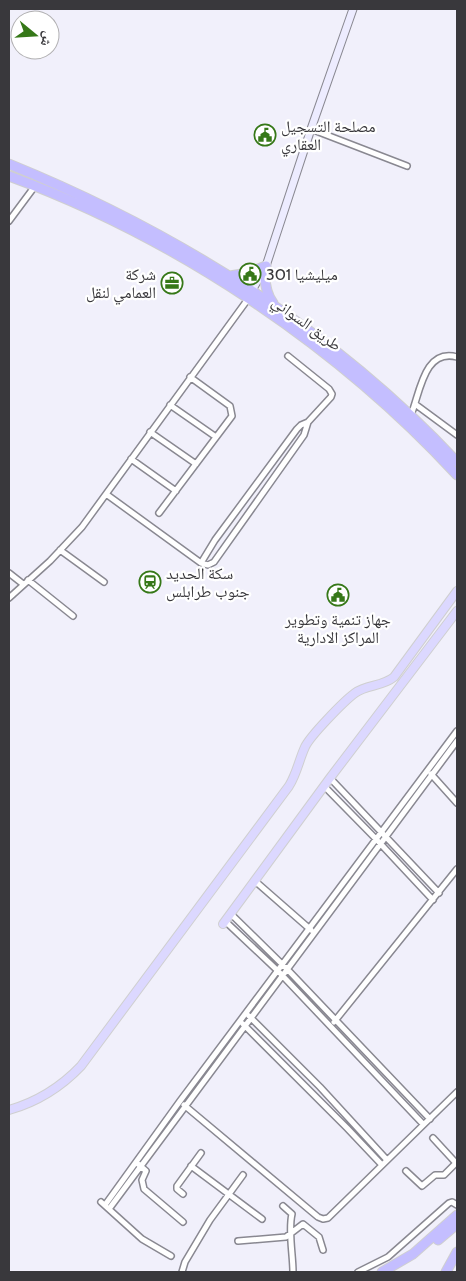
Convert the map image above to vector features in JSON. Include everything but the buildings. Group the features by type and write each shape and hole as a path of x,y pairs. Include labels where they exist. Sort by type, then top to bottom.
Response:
{"highway":[{"name":"طريق السواني","path":"9,164 94,201 230,276 250,295 395,407 411,414 457,462"},
{"name":"طريق السواني","path":"9,176 91,209 277,308 337,352 395,407 457,475"},
{"path":"230,276 248,273 266,266 265,283 267,292 277,308"},
{"path":"382,1272 413,1254 457,1215"},
{"path":"394,1272 423,1252 457,1224"},
{"path":"446,1272 457,1252"}],"main road":[{"path":"9,1110 46,1095 81,1066 289,786 308,740 354,694 368,686 383,684 394,677 457,591"},
{"path":"224,923 324,786 457,611"},
{"path":"426,635 434,642"}],"street":[{"path":"9,598 82,527 250,295 266,266 310,129 353,9"},
{"path":"310,129 407,166"},
{"path":"9,221 35,185"},
{"path":"201,563 215,540 298,429 308,422 331,397 331,391 288,356"},
{"path":"411,414 426,371 432,363 444,356 457,357"},
{"path":"159,513 230,419 232,409 190,377"},
{"path":"415,404 457,435"},
{"path":"170,405 216,438"},
{"path":"106,494 201,563 208,565 214,562 304,435 308,422"},
{"path":"150,432 196,464"},
{"path":"131,459 176,491"},
{"path":"60,550 104,582"},
{"path":"9,573 23,584"},
{"path":"28,580 73,616"},
{"path":"171,1256 142,1239 105,1205 186,1106 249,1015 430,772 457,731"},
{"path":"430,772 457,741"},
{"path":"430,772 457,803"},
{"path":"330,778 439,893"},
{"path":"324,786 433,900"},
{"path":"330,1026 433,900 455,876 457,869"},
{"path":"255,881 312,931"},
{"path":"231,914 285,967 430,1118"},
{"path":"224,923 280,974 423,1124"},
{"path":"249,1015 320,1087 387,1160"},
{"path":"139,1164 180,1101 243,1024"},
{"path":"243,1024 382,1165"},
{"path":"180,1101 321,1218 328,1218 457,1092"},
{"path":"406,1172 422,1186 435,1175 444,1175 457,1162 433,1138"},
{"path":"183,1194 177,1189 177,1186 201,1153"},
{"path":"139,1164 146,1170 142,1180 144,1190 183,1222"},
{"path":"192,1166 262,1219"},
{"path":"182,1272 185,1262 203,1231 228,1193 243,1175"},
{"path":"358,1272 388,1257 449,1202 457,1205"},
{"path":"283,1206 292,1214 289,1224 292,1234 294,1272"},
{"path":"238,1241 284,1238 292,1234 302,1224 318,1237 323,1250"}],"place":[{"name":"مصلحة التسجيل العقاري","path":"265,135"},
{"name":"ميليشيا 301","path":"250,274"},
{"name":"شركة العمامي لنقل","path":"172,283"},
{"name":"سكة الحديد جنوب طرابلس","path":"150,582"},
{"name":"جهاز تنمية وتطوير المراكز الادارية","path":"338,595"}]}
